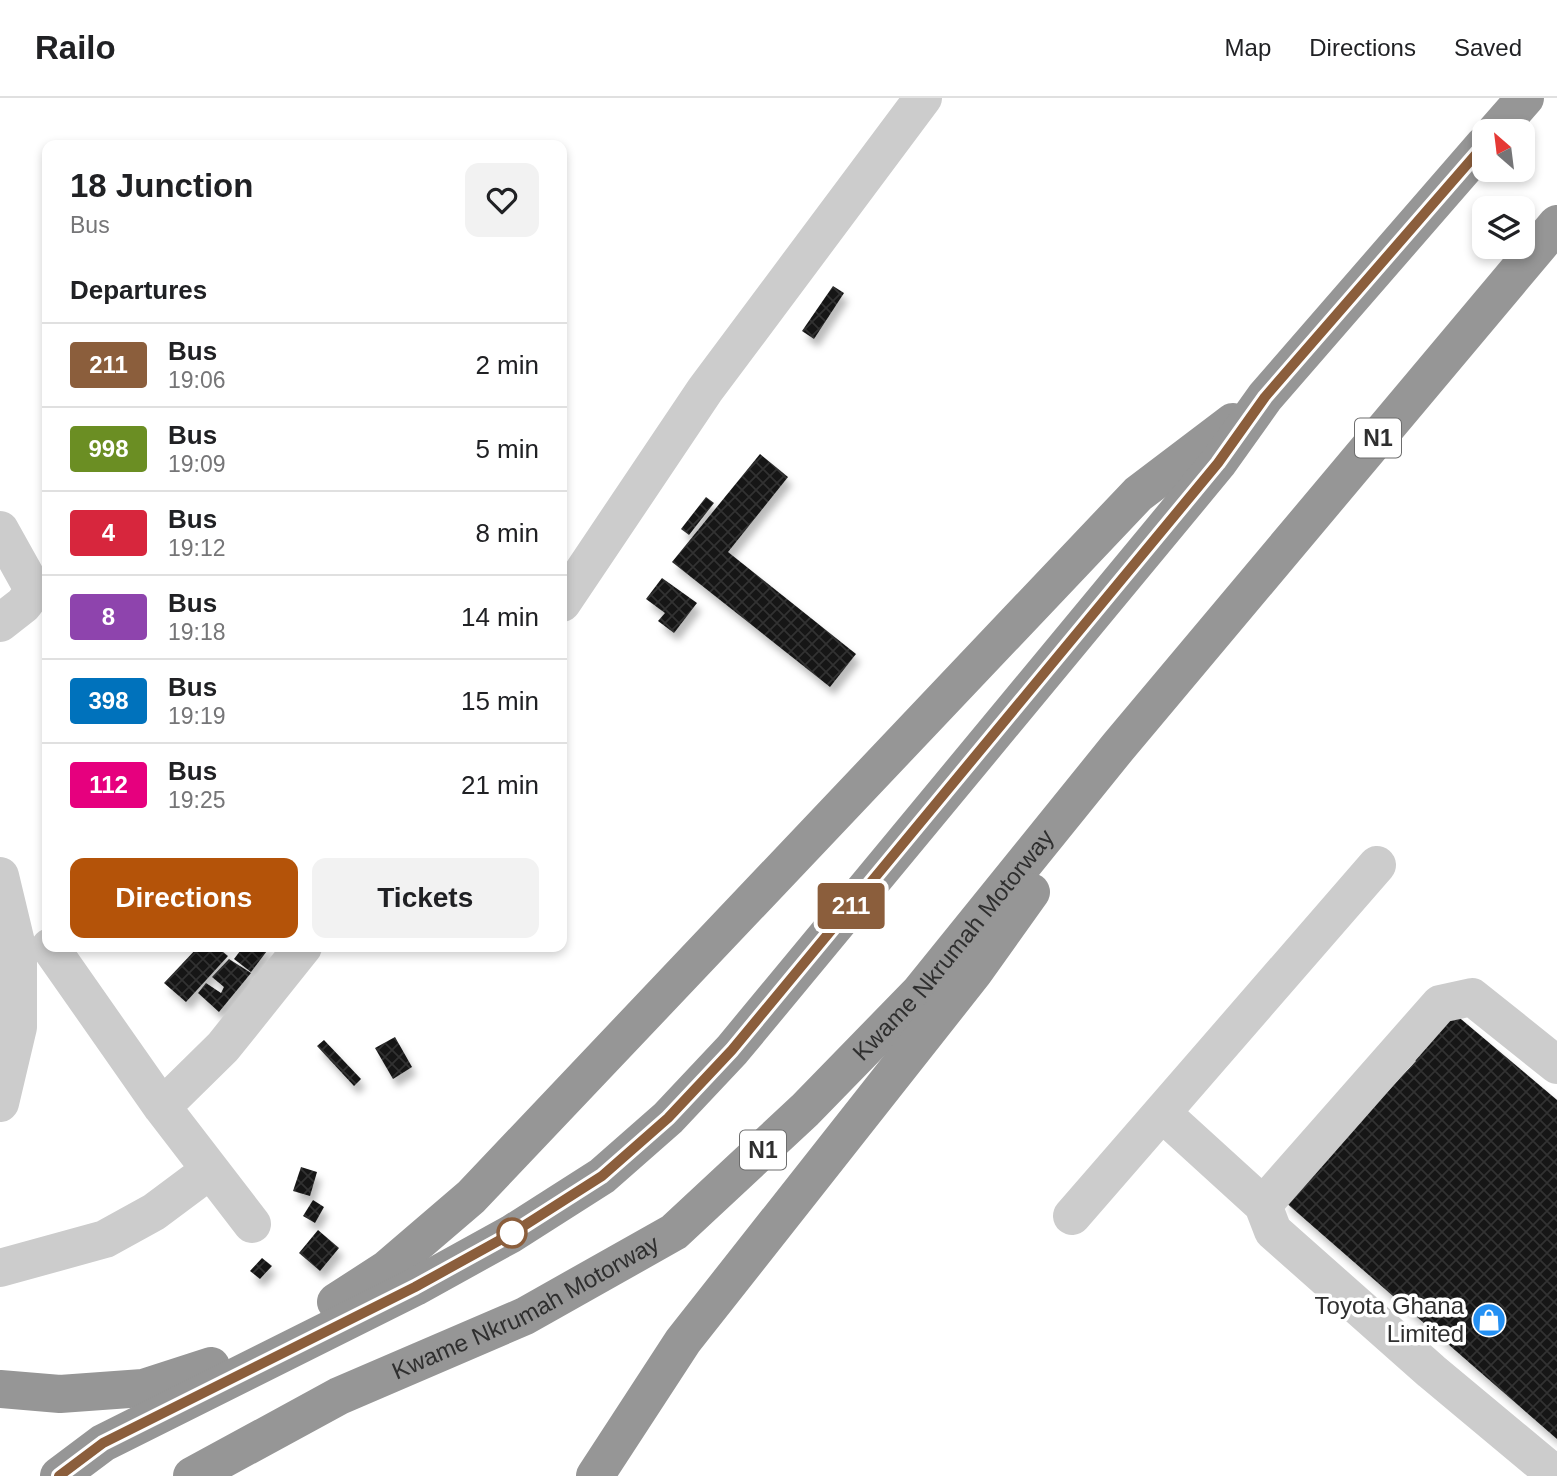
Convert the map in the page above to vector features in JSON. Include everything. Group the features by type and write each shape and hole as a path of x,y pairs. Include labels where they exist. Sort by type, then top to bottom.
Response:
{"highway":[{"path":"1507,119 1525,98"},
{"path":"59,1476 103,1443 415,1287 511,1234 602,1176 668,1118 732,1050 1218,463 1265,397 1472,159"},
{"name":"Kwame Nkrumah Motorway","path":"192,1476 339,1396 525,1316 674,1232 805,1110 920,992 1118,747 1557,224"},
{"path":"0,1389 60,1394 155,1384 214,1366 341,1299 387,1269 471,1197 1138,494 1265,397"},
{"path":"595,1476 684,1340 974,972 1199,653"}],"street":[{"path":"567,596 705,390 923,98"},
{"path":"0,530 34,591 23,605 0,623"},
{"path":"1072,1216 1377,865"},
{"path":"0,876 42,936"},
{"path":"0,876 18,951 18,1027 0,1103"},
{"path":"53,952 162,1107 252,1224"},
{"path":"162,1107 223,1047 299,952"},
{"path":"1263,1205 1440,1004 1472,997 1557,1065"},
{"path":"1162,1113 1263,1205 1273,1231 1431,1371 1557,1476"},
{"path":"0,1268 105,1239 153,1212 209,1171"}],"building":[{"path":"833,286 844,293 814,339 802,331"},
{"path":"760,454 788,477 728,552 856,654 830,687 672,562"},
{"path":"706,497 714,503 689,535 681,529"},
{"path":"662,578 697,603 674,633 658,621 665,613 646,599"},
{"path":"193,952 223,952 228,956 186,1002 164,983"},
{"path":"239,952 266,952 251,972 234,959"},
{"path":"229,959 251,973 219,1012 198,993 206,983 221,993 224,987 212,977"},
{"name":"Toyota Ghana Limited","path":"1449,1009 1557,1100 1557,1439 1284,1201 1416,1061 1406,1054"},
{"path":"395,1037 412,1067 393,1079 375,1048"},
{"path":"324,1040 361,1079 354,1086 317,1046"},
{"path":"301,1167 317,1172 310,1196 293,1191"},
{"path":"313,1200 324,1207 315,1223 303,1216"},
{"path":"318,1230 339,1248 320,1271 299,1253"},
{"path":"262,1258 272,1266 260,1279 250,1271"}],"bus line":[{"name":"211","path":"59,1476 103,1443 244,1370 415,1287 511,1234 602,1176 668,1118 732,1050 1218,463 1265,397 1472,159"}],"place":[{"name":"Toyota Ghana Limited","path":"1489,1320"}]}
